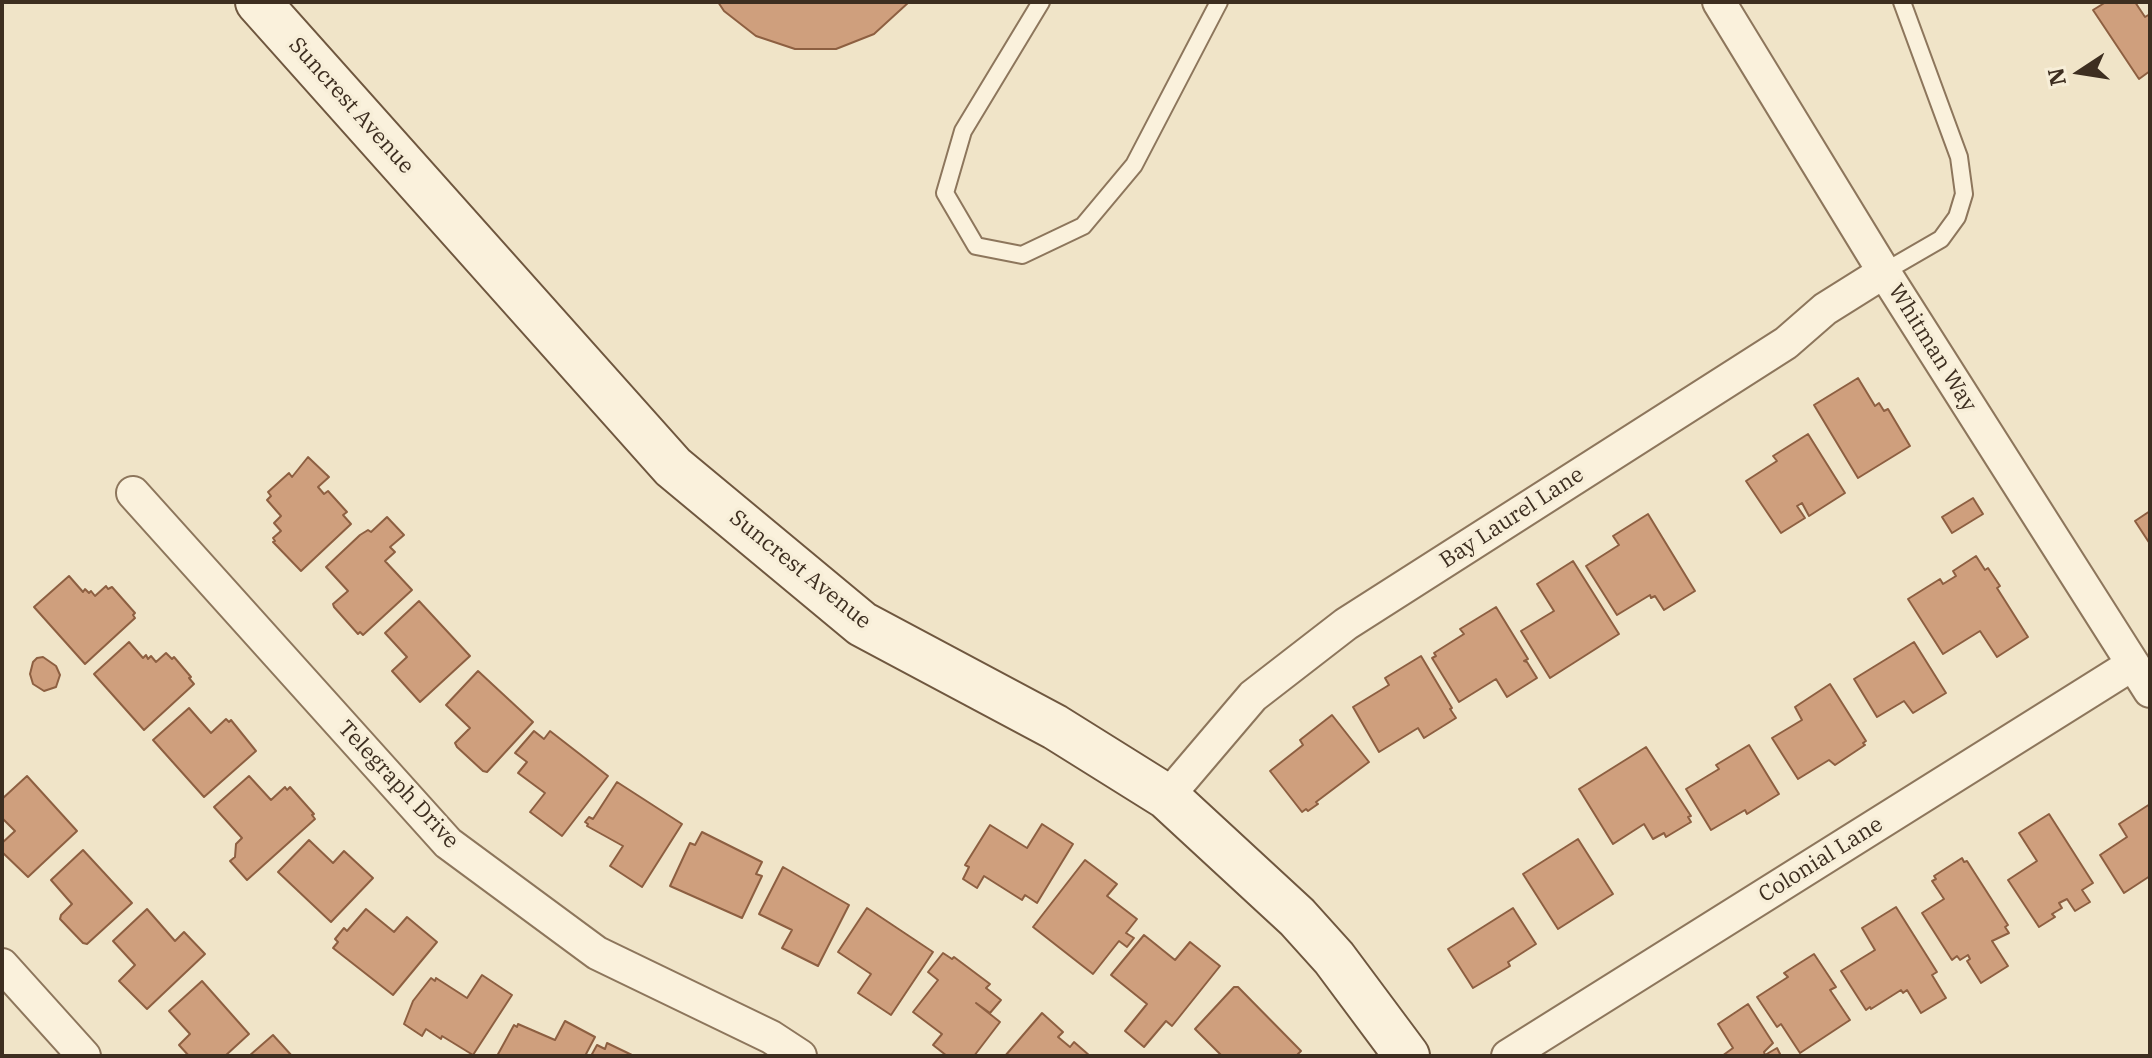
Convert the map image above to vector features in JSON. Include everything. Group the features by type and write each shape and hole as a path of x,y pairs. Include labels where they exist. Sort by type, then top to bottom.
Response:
{"street":[{"name":"Suncrest Avenue","path":"258,2 673,467 862,624 1055,727 1167,797 1297,917 1334,958 1407,1056"},
{"name":"Whitman Way","path":"1719,2 1884,272 2142,678"},
{"name":"Bay Laurel Lane","path":"1167,797 1253,696 1346,624 1786,343 1825,309 1884,272"},
{"name":"Telegraph Drive","path":"133,493 448,843 597,953 771,1037 800,1056"},
{"name":"Colonial Lane","path":"1508,1056 2142,678"},
{"path":"2,965 84,1056"}],"lane":[{"path":"1041,2 963,131 945,193 976,246 1022,255 1083,226 1134,165 1219,2"},
{"path":"1884,272 1941,239 1957,217 1964,194 1959,157 1902,2"}],"building":[{"path":"718,2 909,2 874,34 836,49 795,49 756,36 724,11"},
{"path":"2106,2 2135,2 2145,17 2150,14 2150,71 2139,79 2093,10"},
{"path":"1858,378 1875,406 1879,403 1884,411 1888,409 1910,446 1858,478 1814,405"},
{"path":"1808,434 1845,493 1809,516 1802,503 1797,506 1805,518 1781,533 1746,481 1777,461 1773,456"},
{"path":"308,457 329,477 318,487 324,494 328,491 347,512 343,515 351,524 301,571 273,542 281,531 274,523 281,516 267,500 271,496 268,492 289,473 292,477"},
{"path":"1973,498 1983,514 1952,533 1942,517"},
{"path":"2150,511 2150,544 2135,521"},
{"path":"1648,514 1695,591 1664,610 1655,596 1651,598 1650,595 1617,615 1586,566 1619,545 1613,536"},
{"path":"387,517 404,535 390,547 395,552 385,561 412,590 363,635 358,634 334,607 333,604 348,591 326,567 360,535 368,530 371,532"},
{"path":"1976,556 2000,586 1997,588 2028,637 1997,657 1980,631 1943,654 1908,599 1940,579 1943,584 1956,576 1953,571"},
{"path":"1573,561 1619,634 1550,678 1521,631 1554,611 1537,584"},
{"path":"69,576 83,592 85,589 89,593 91,591 95,596 106,586 108,589 112,587 135,613 135,618 85,664 34,607"},
{"path":"419,601 470,656 420,702 392,671 407,657 385,633"},
{"path":"1496,607 1528,659 1524,661 1537,678 1507,697 1496,679 1459,702 1432,658 1436,656 1434,653 1464,634 1460,629"},
{"path":"129,642 143,658 151,656 156,662 166,653 172,659 174,657 194,684 144,730 94,674"},
{"path":"1914,642 1946,693 1913,713 1904,701 1877,717 1854,679"},
{"path":"1421,656 1456,718 1424,738 1418,728 1379,752 1353,707 1389,685 1385,678"},
{"path":"43,657 56,666 60,675 56,687 44,691 33,684 30,674 33,662"},
{"path":"478,671 533,722 487,772 457,747 455,743 470,728 446,705"},
{"path":"1830,684 1866,741 1863,743 1865,745 1835,765 1829,760 1798,779 1772,738 1802,720 1795,707"},
{"path":"189,708 211,733 226,719 231,720 256,751 204,797 153,740"},
{"path":"1332,715 1369,762 1316,802 1318,804 1302,812 1270,771 1303,745 1300,740"},
{"path":"534,731 544,739 550,731 608,776 562,836 530,812 545,793 518,773 527,762 515,753"},
{"path":"1749,745 1779,794 1747,814 1745,810 1711,830 1686,789 1719,769 1716,765"},
{"path":"1646,747 1691,816 1688,817 1691,822 1666,837 1664,833 1653,839 1644,824 1613,844 1579,789"},
{"path":"27,776 77,831 28,877 2,852 2,843 15,831 2,818 2,799"},
{"path":"249,776 271,800 285,787 287,790 290,787 315,819 247,880 230,861 235,857 236,844 242,838 214,807"},
{"path":"617,782 682,824 642,887 610,866 623,846 585,822 589,817 593,819"},
{"path":"2150,804 2150,876 2124,893 2100,855 2127,837 2119,824"},
{"path":"2049,814 2093,883 2082,890 2090,902 2075,911 2067,899 2059,903 2062,908 2052,914 2055,917 2039,927 2008,880 2037,861 2019,833"},
{"path":"1042,824 1073,844 1037,903 1025,895 1022,900 984,876 977,888 963,879 969,867 965,865 990,825 1027,848"},
{"path":"702,832 762,862 756,874 762,876 742,918 670,886 690,843 695,845"},
{"path":"1578,839 1613,894 1558,929 1523,874"},
{"path":"309,840 333,863 344,851 373,878 331,922 278,872"},
{"path":"83,850 132,903 87,944 60,919 72,904 51,880"},
{"path":"1962,858 1964,862 1967,861 2008,925 2005,927 2009,933 1992,941 2008,966 1981,983 1967,961 1970,959 1968,955 1952,960 1922,913 1944,899 1932,881 1936,879 1934,876"},
{"path":"1085,860 1117,884 1107,896 1137,919 1126,933 1134,938 1127,947 1119,941 1093,974 1033,927"},
{"path":"783,867 849,905 818,966 782,948 792,930 759,914"},
{"path":"1896,907 1937,972 1932,975 1946,998 1921,1013 1907,990 1903,993 1901,990 1866,1010 1841,971 1875,950 1862,928"},
{"path":"867,908 933,952 891,1015 858,993 871,974 838,952"},
{"path":"1513,908 1536,944 1508,962 1510,966 1473,988 1448,949"},
{"path":"147,909 175,941 184,932 205,954 147,1009 119,981 135,965 113,941"},
{"path":"366,909 394,932 407,917 437,942 393,995 333,948 338,942 335,939 344,928 347,931"},
{"path":"1144,935 1175,960 1190,942 1220,966 1172,1026 1166,1021 1144,1047 1125,1031 1147,1004 1111,975"},
{"path":"943,953 952,959 954,957 990,984 986,988 1001,1000 990,1013 976,1003 1000,1022 974,1056 947,1056 933,1045 942,1034 913,1012 938,980 928,972"},
{"path":"1814,954 1836,987 1830,990 1850,1020 1800,1053 1781,1024 1777,1027 1757,997 1788,977 1784,973"},
{"path":"482,975 512,995 473,1055 442,1036 441,1039 426,1029 422,1036 404,1024 413,1001 431,978 435,981 436,978 467,998"},
{"path":"202,981 249,1034 225,1056 189,1056 179,1045 190,1034 169,1011"},
{"path":"1234,987 1238,987 1301,1051 1296,1056 1222,1056 1195,1029"},
{"path":"1748,1004 1773,1043 1764,1052 1765,1055 1777,1048 1781,1056 1722,1056 1733,1048 1718,1024"},
{"path":"1042,1013 1063,1032 1058,1037 1070,1047 1074,1042 1090,1056 1005,1056"},
{"path":"565,1021 595,1037 585,1056 497,1056 514,1025 555,1040"},
{"path":"273,1035 292,1056 249,1056"},
{"path":"607,1043 634,1056 591,1056 597,1045 605,1049"}]}
